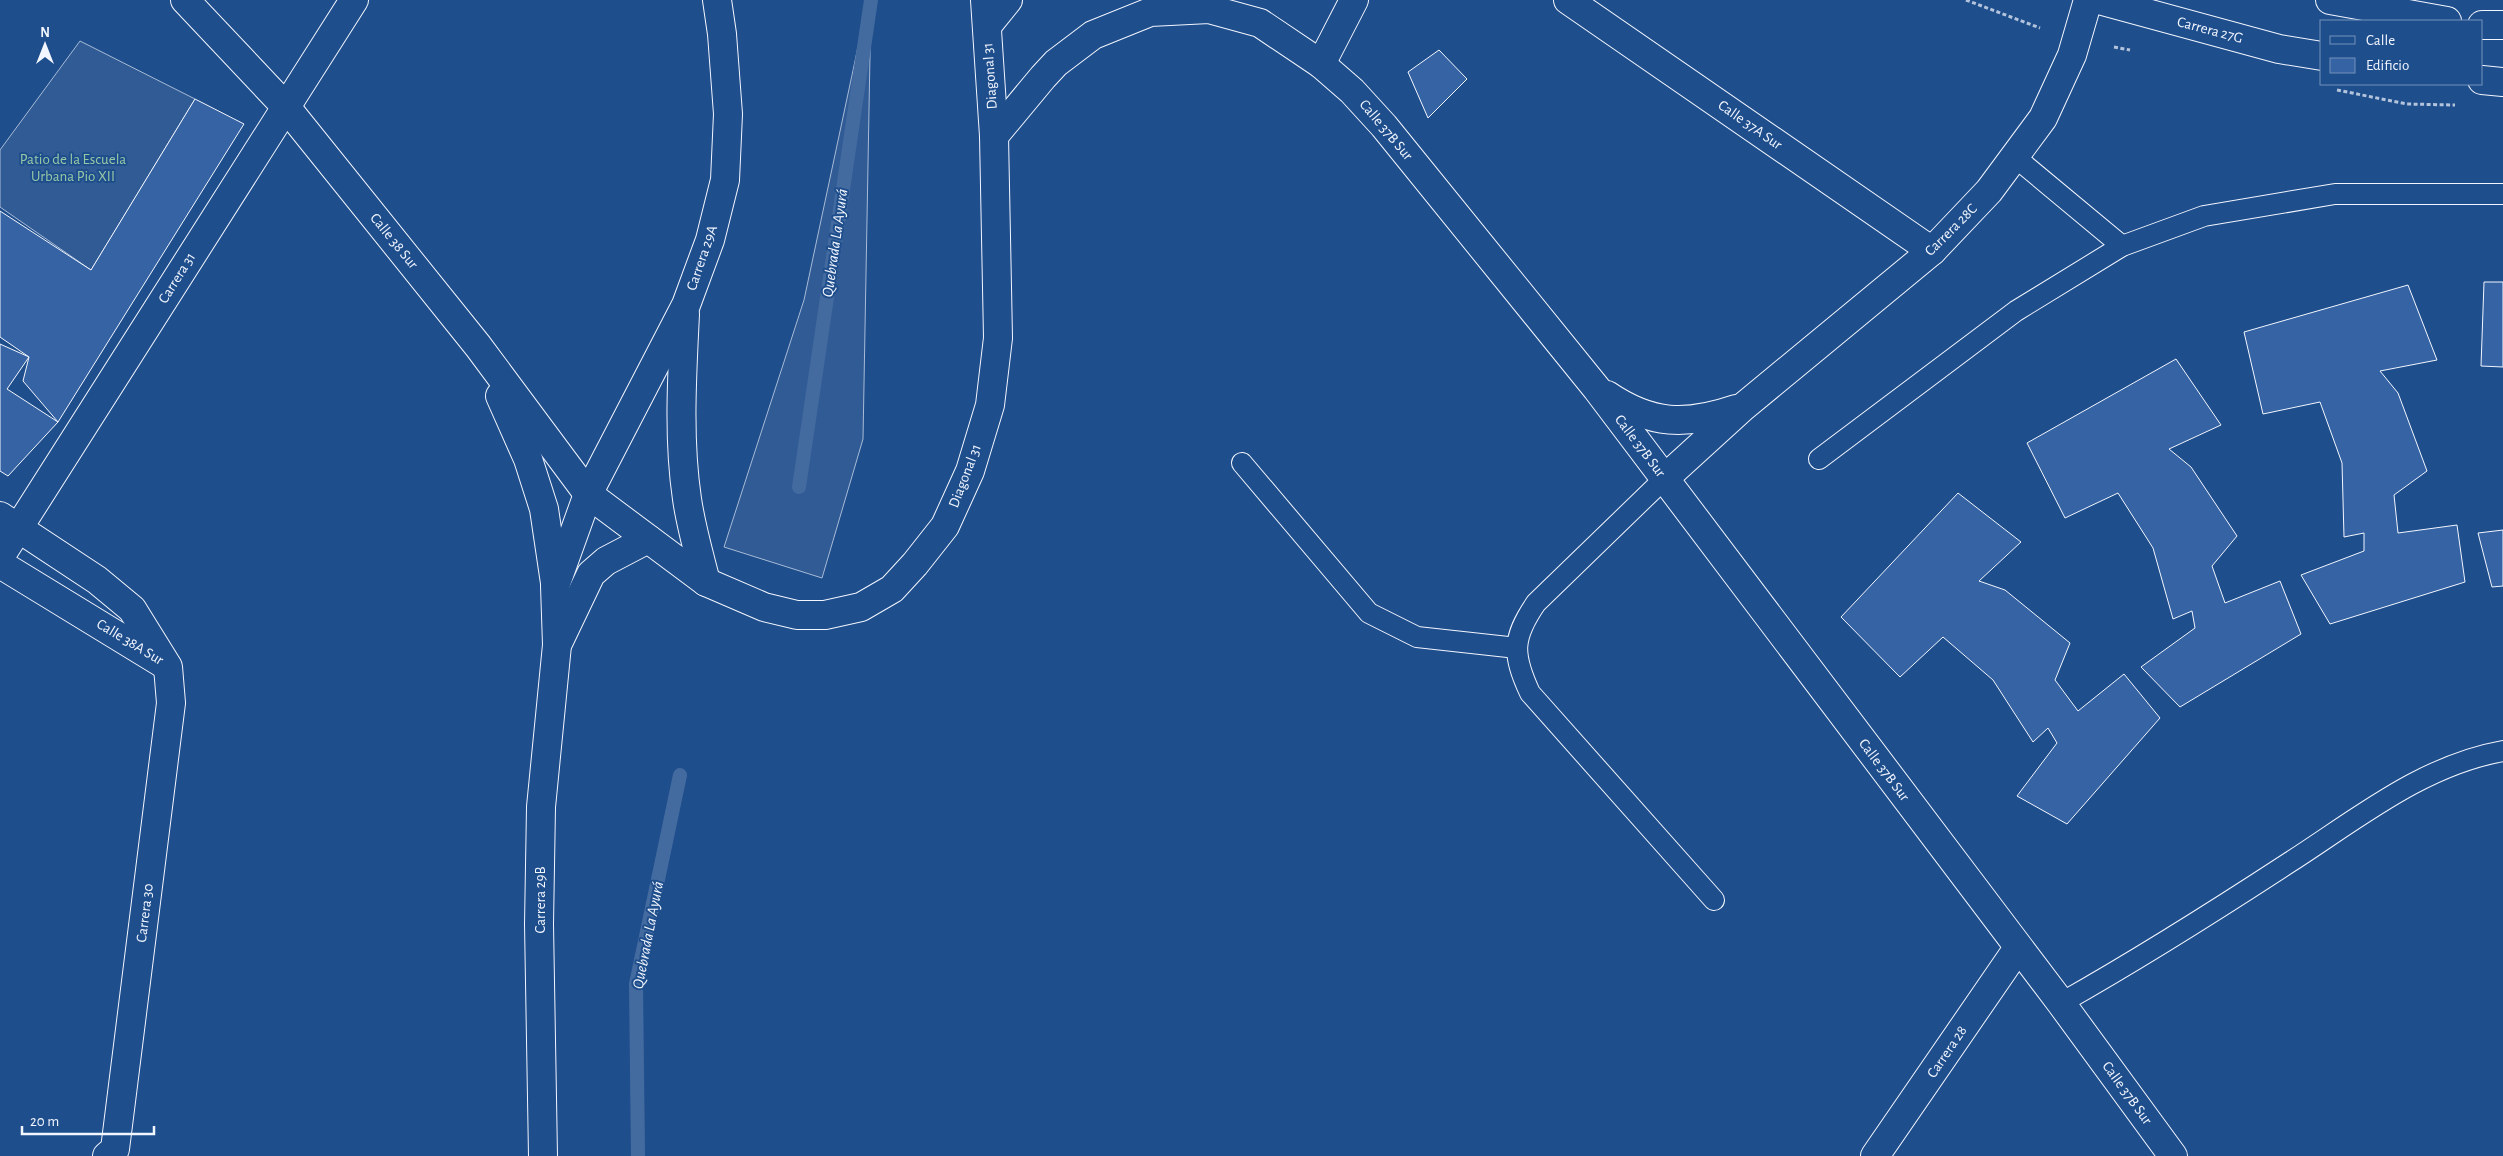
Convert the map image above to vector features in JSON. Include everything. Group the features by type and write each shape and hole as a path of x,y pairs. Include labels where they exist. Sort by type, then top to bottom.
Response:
{"street":[{"name":"Calle 38 Sur","path":"185,0 286,107 478,346 588,494"},
{"name":"Carrera 31","path":"0,556 9,522 286,107 354,0"},
{"name":"Carrera 29A","path":"588,494 686,306 710,240 725,180 728,114 717,0"},
{"path":"986,13 1008,0"},
{"path":"1320,64 1354,0"},
{"name":"Calle 37A Sur","path":"1568,0 1932,251"},
{"name":"Carrera 28C","path":"1664,479 1743,407 1932,251 1989,191 2016,157 2042,118 2068,64 2088,0"},
{"name":"Carrera 27G","path":"2099,0 2279,49 2320,56"},
{"path":"2330,0 2397,7 2443,20"},
{"name":"Calle 37B Sur","path":"994,136 1027,93 1056,63 1093,35 1150,12 1209,9 1260,23 1320,64 1352,91 1384,126 1597,389 2061,1003 2173,1156"},
{"name":"Diagonal 31","path":"588,494 706,582 764,607 797,615 825,615 861,607 892,589 915,564 944,526 970,471 990,405 998,338 994,136 986,13"},
{"path":"2483,25 2503,25"},
{"path":"2483,80 2503,82"},
{"path":"686,306 681,392 684,469 693,531 706,582"},
{"path":"478,346 528,459 541,499 555,586"},
{"name":"Carrera 28C","path":"1597,389 1623,406 1651,418 1681,422 1710,418 1743,407"},
{"name":"Carrera 29B","path":"543,1156 539,924 541,807 557,645 555,586 588,494"},
{"name":"Calle 38A Sur","path":"9,522 97,580 132,609 168,666"},
{"name":"Carrera 29B","path":"557,645 590,574 606,560 648,539"},
{"name":"Calle 38A Sur","path":"0,564 168,666"},
{"name":"Carrera 30","path":"114,1154 171,703 168,666"},
{"name":"Carrera 28","path":"1885,1152 2018,948"}],"lane":[{"path":"2016,157 2122,246"},
{"path":"1819,459 2016,311 2122,246 2204,216 2335,194 2503,194"},
{"path":"1242,463 1369,613 1417,637 1517,648"},
{"path":"1664,479 1536,603 1521,626 1517,648 1520,671 1530,693 1714,900"},
{"path":"2061,1003 2252,886 2423,777 2481,755 2503,751"}],"shaded area":[{"path":"868,0 871,0 863,439 822,578 724,547 804,300"},
{"name":"Patio de la Escuela Urbana Pio XII","path":"80,41 195,99 91,270 0,207 0,150"}],"building":[{"path":"1439,50 1467,79 1428,118 1408,72"},
{"path":"195,99 244,124 58,422 23,381 29,357 0,337 0,211 91,270"},
{"path":"2484,282 2503,282 2503,367 2481,366"},
{"path":"2408,285 2437,360 2380,371 2398,393 2427,471 2394,495 2398,533 2457,525 2465,582 2330,624 2301,575 2364,551 2364,533 2344,537 2342,463 2320,402 2263,414 2244,332"},
{"path":"0,344 29,357 7,389 58,422 8,476 0,471"},
{"path":"2176,359 2221,425 2169,449 2191,467 2237,536 2212,566 2225,603 2280,581 2301,634 2180,707 2141,667 2195,628 2192,611 2173,619 2153,548 2118,493 2065,518 2027,443"},
{"path":"1958,493 2021,542 1979,581 2005,590 2070,643 2055,680 2078,711 2124,674 2160,718 2067,824 2017,796 2057,743 2048,728 2033,742 1993,680 1943,637 1900,677 1841,617"},
{"path":"2503,530 2503,586 2492,587 2478,533"}],"waterway":[{"name":"Quebrada La Ayurá","path":"799,487 871,0"},
{"name":"Quebrada La Ayurá","path":"638,1156 636,984 680,775"}]}
